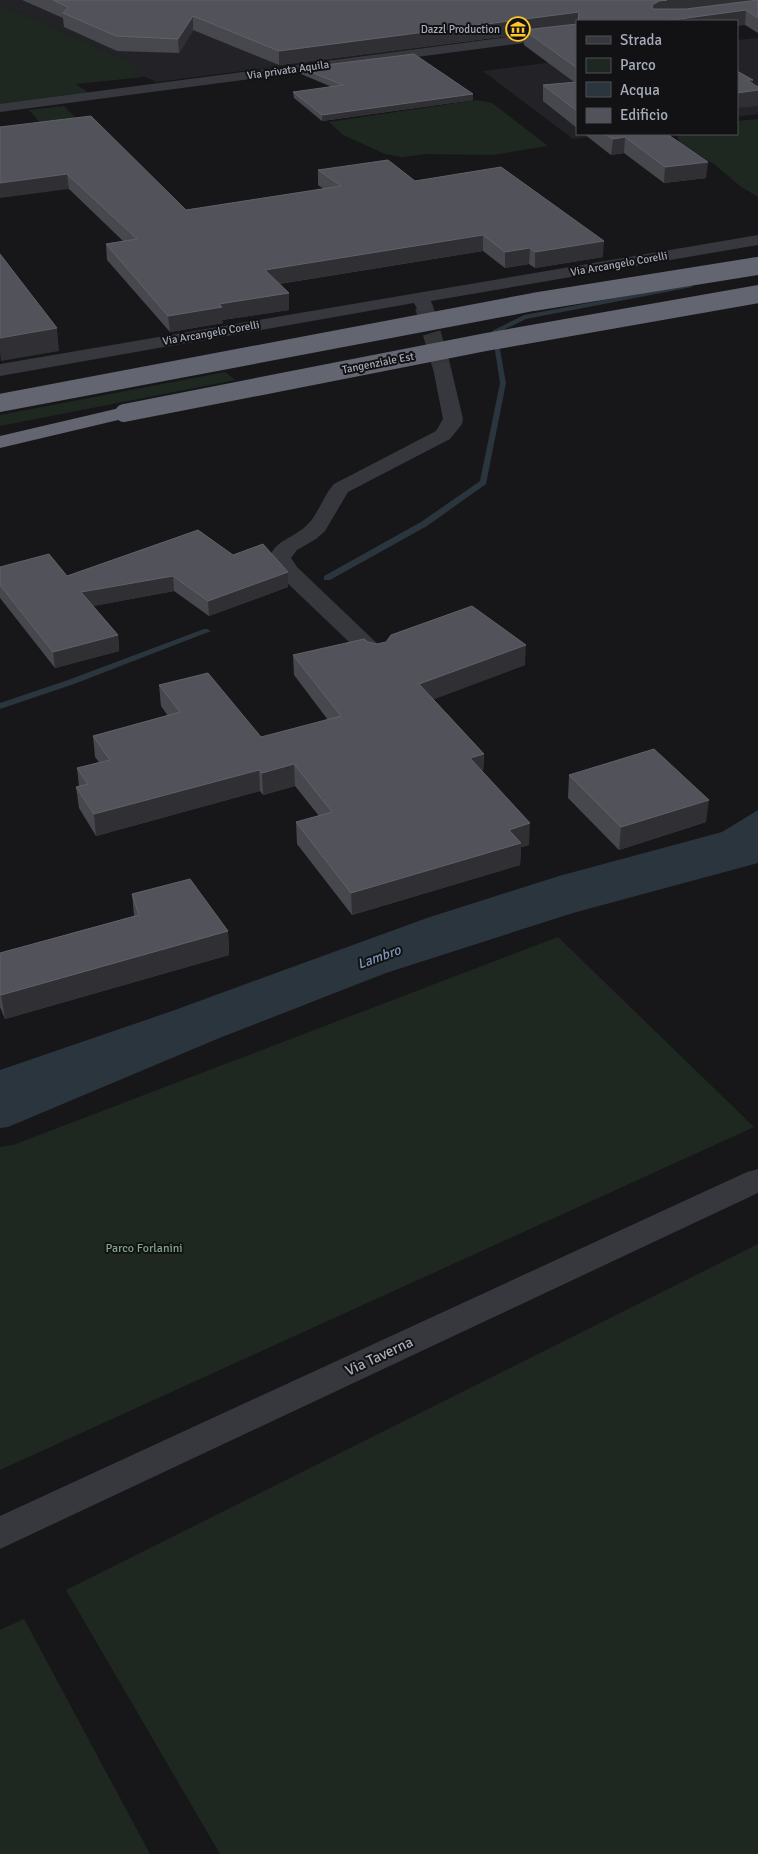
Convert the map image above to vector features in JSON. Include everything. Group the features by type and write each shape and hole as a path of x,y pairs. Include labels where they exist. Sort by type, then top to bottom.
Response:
{"highway":[{"path":"0,402 533,302 758,266"},
{"name":"Tangenziale Est","path":"0,438 514,337 758,294"},
{"path":"0,442 124,413"}],"street":[{"name":"Via privata Aquila","path":"0,108 576,32"},
{"name":"Via Arcangelo Corelli","path":"0,370 423,302 758,240"},
{"path":"377,656 289,572 282,564 280,558 286,548 307,536 323,520 337,492 341,488 443,435 449,429 453,419 452,410 442,368"},
{"name":"Via Taverna","path":"0,1533 758,1180"}],"shaded area":[{"path":"0,0 732,0 576,20 576,28 157,82 130,71 142,68 0,4"},
{"path":"758,38 758,114 738,117 738,40"},
{"path":"576,59 576,135 604,135 573,139 483,71"}],"green space":[{"path":"0,4 143,68 131,71 144,77 76,84 90,94 0,106"},
{"path":"476,100 492,103 548,146 493,155 427,154 402,157 385,154 343,135 329,122"},
{"path":"64,106 87,130 51,135 29,110"},
{"path":"758,119 758,197 740,186 714,164 680,144 677,135 738,135 738,121"},
{"path":"225,372 235,380 0,426 0,415"},
{"name":"Parco Forlanini","path":"558,937 754,1127 0,1470 0,1147 13,1145"},
{"path":"758,1244 758,1854 220,1854 66,1590"},
{"path":"24,1619 150,1854 0,1854 0,1630"}],"water":[{"name":"Lambro","path":"758,810 758,863 573,913 386,973 217,1039 8,1127 0,1128 0,1070 172,1011 427,918 559,876 722,832"}],"building":[{"path":"53,0 667,0 659,1 652,5 653,9 686,9 758,0 758,18 746,10 672,20 578,20 579,12 279,51 193,16 178,39 116,36 63,13 68,7"},
{"path":"576,24 576,67 524,30"},
{"path":"414,54 473,94 322,115 293,92 343,85 301,68"},
{"path":"738,72 753,80 747,80 758,87 758,90 738,93"},
{"path":"576,82 576,110 543,85"},
{"path":"91,116 186,210 341,186 318,170 388,160 415,181 501,167 604,241 535,252 530,248 505,252 483,235 265,270 289,293 219,304 222,307 168,316 106,244 137,239 67,174 0,183 0,127"},
{"path":"607,135 668,135 708,162 665,167 625,137 613,139"},
{"path":"0,254 57,328 0,338"},
{"path":"198,530 233,555 263,544 288,572 208,601 173,576 81,592 118,635 53,652 0,585 0,567 49,554 67,576"},
{"path":"472,606 526,645 419,684 484,754 470,758 530,823 509,830 521,843 351,893 296,822 332,812 294,764 262,773 259,770 94,814 76,787 88,784 77,768 110,760 93,736 180,712 159,685 208,673 261,737 341,716 293,655 364,639 377,644 386,642 391,635"},
{"path":"654,749 709,800 621,827 569,775"},
{"path":"190,879 228,931 1,995 0,953 139,915 132,894"}],"waterway":[{"path":"327,578 424,524 483,482 503,383 494,332 524,317 690,286"},
{"path":"0,706 71,682 207,631"}],"tunnel":[{"path":"424,307 442,368"}],"place":[{"name":"Dazzl Production","path":"518,29"}]}
